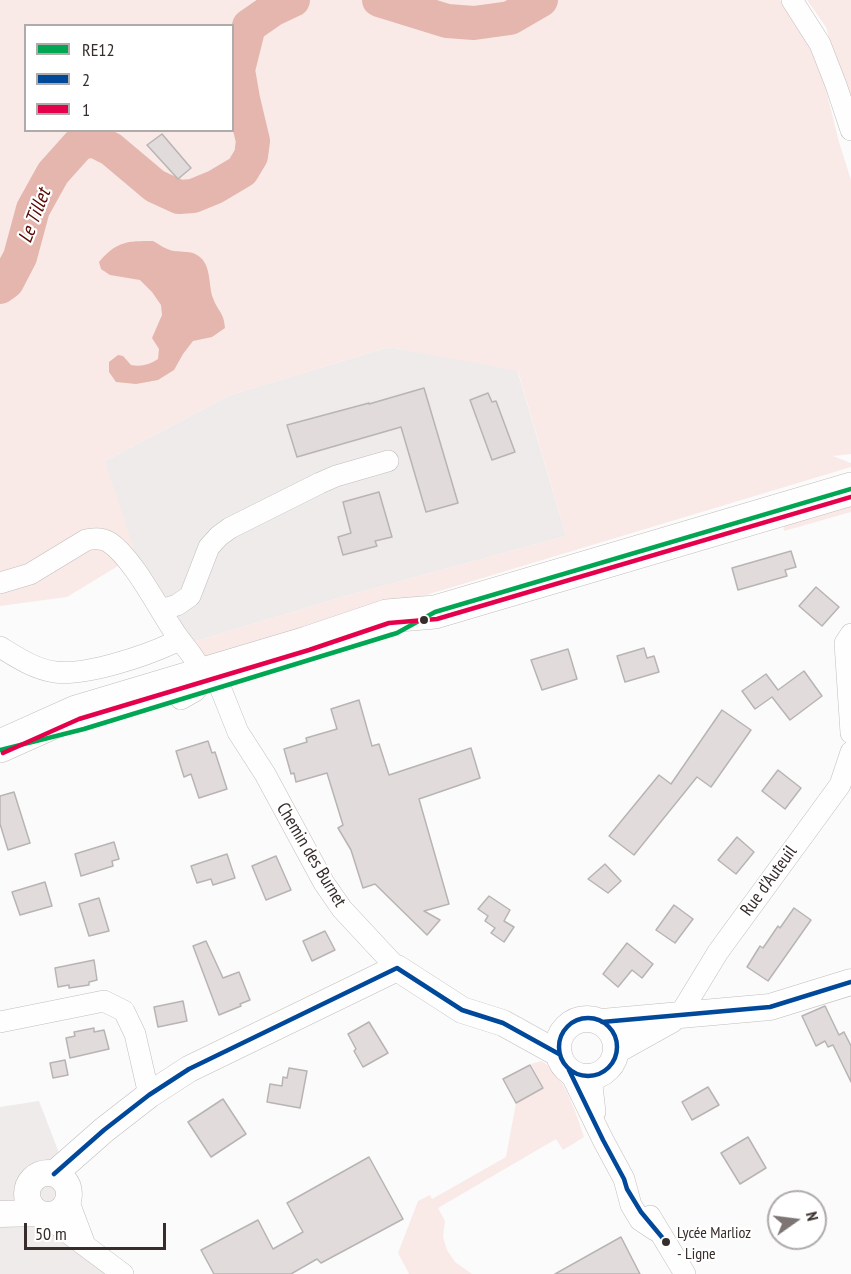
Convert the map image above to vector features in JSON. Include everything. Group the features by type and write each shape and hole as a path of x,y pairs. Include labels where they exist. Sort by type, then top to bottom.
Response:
{"main road":[{"path":"0,748 76,712 211,680 307,642 387,616 435,612 851,489"},
{"path":"0,748 84,729 180,699 211,680"}],"street":[{"path":"792,0 820,44 851,130"},
{"path":"160,610 177,605 190,596 209,547 230,528 328,480 388,461"},
{"name":"Chemin des Burnet","path":"0,583 30,574 87,540 93,538 107,541 126,558 176,635 211,680 324,883 342,909 397,968 462,1010 503,1023 573,1067"},
{"path":"851,634 845,643 851,733"},
{"path":"0,647 26,663 65,673 116,664 158,651 173,644 176,635"},
{"name":"Rue d'Auteuil","path":"690,1015 699,982 718,952 840,785 851,752"},
{"path":"0,1209 36,1206 56,1214 61,1210 63,1187 90,1143 148,1095 189,1069 397,968"},
{"path":"602,1022 770,1007 851,982"},
{"path":"0,1022 104,1001 124,1011 135,1034 148,1095"},
{"path":"616,1050 690,1015"},
{"path":"573,1067 604,1072 615,1059 614,1034 602,1022 584,1018 575,1021 562,1032 559,1039 599,1130 626,1184 632,1186 685,1274"},
{"name":"Chemin des Burnet","path":"503,1023 568,1026"},
{"path":"85,1245 63,1187 47,1173 34,1179 30,1184 36,1206 85,1245 123,1274"},
{"path":"0,1214 36,1206"}],"shaded area":[{"path":"0,0 780,0 805,32 819,62 851,180 851,454 833,456 851,463 851,467 204,662 186,644 346,596 566,536 518,371 389,347 230,395 105,461 136,555 67,597 0,606"},
{"path":"807,0 851,0 851,116 826,27"},
{"path":"136,241 153,241 169,250 192,253 202,259 207,269 211,293 225,328 212,337 193,341 174,370 158,380 136,384 116,382 109,372 109,362 118,355 123,356 135,366 145,365 158,359 159,349 152,338 162,315 161,305 140,280 110,275 101,269 99,262 117,246"},
{"path":"389,347 517,369 566,536 346,596 186,644 136,573 105,461 230,395"},
{"path":"851,502 851,512 784,531 783,522"},
{"path":"541,1061 549,1066 562,1083 584,1137 563,1150 556,1139 438,1208 445,1221 443,1237 447,1250 455,1262 472,1274 409,1274 398,1253 418,1201 430,1195 432,1199 506,1157 516,1103 543,1088 531,1064"},
{"path":"39,1101 103,1267 109,1274 0,1274 0,1107"}],"building":[{"path":"162,134 191,168 178,179 147,145"},
{"path":"424,388 458,503 426,512 401,427 297,457 287,425"},
{"path":"488,393 492,402 496,401 515,452 492,460 470,400"},
{"path":"379,492 392,537 375,541 377,546 343,555 338,537 351,533 343,502"},
{"path":"791,551 796,567 785,570 787,576 738,590 732,568"},
{"path":"816,587 839,607 822,626 799,606"},
{"path":"644,648 647,658 654,656 659,672 625,682 617,656"},
{"path":"568,649 577,679 542,690 531,660"},
{"path":"804,671 822,696 790,720 772,697 755,709 742,691 766,674 778,690"},
{"path":"359,700 372,746 379,744 389,775 471,748 480,778 419,799 449,904 424,911 440,920 427,935 375,884 363,888 351,850 338,828 343,825 327,773 296,782 294,773 291,774 284,749 307,742 306,738 337,729 331,709"},
{"path":"722,710 751,730 711,787 697,777 634,855 609,836 659,775 671,784"},
{"path":"208,741 212,753 215,752 227,789 199,798 191,774 184,777 176,751"},
{"path":"778,770 801,788 785,809 762,791"},
{"path":"14,792 30,843 8,850 0,824 0,796"},
{"path":"737,837 754,852 736,874 718,860"},
{"path":"114,842 119,859 112,861 113,866 81,876 75,854"},
{"path":"227,854 235,878 213,885 211,879 197,883 191,866"},
{"path":"276,856 291,890 266,900 252,866"},
{"path":"605,864 621,881 608,893 588,879"},
{"path":"45,882 52,906 20,915 12,892"},
{"path":"489,896 510,910 504,921 514,927 504,942 491,933 495,928 485,921 488,916 478,909"},
{"path":"99,898 109,931 89,936 79,904"},
{"path":"674,905 693,919 675,943 656,930"},
{"path":"794,908 811,920 768,981 747,967 760,946 763,948"},
{"path":"325,931 335,950 312,961 303,941"},
{"path":"206,941 223,978 239,972 250,1000 219,1015 193,946"},
{"path":"627,943 653,964 642,978 632,970 618,987 603,974"},
{"path":"94,960 97,980 89,982 89,985 58,987 55,968"},
{"path":"183,1001 187,1021 158,1027 154,1007"},
{"path":"825,1006 839,1035 844,1032 851,1046 851,1082 833,1045 828,1047 825,1041 816,1046 802,1016"},
{"path":"369,1022 388,1053 363,1067 348,1034"},
{"path":"94,1028 94,1032 104,1030 109,1049 70,1058 66,1038 75,1036 74,1032"},
{"path":"65,1060 68,1075 53,1078 50,1063"},
{"path":"530,1065 543,1088 516,1103 503,1079"},
{"path":"289,1068 307,1071 300,1108 267,1102 270,1084 282,1086 283,1077 287,1078"},
{"path":"708,1087 719,1105 692,1120 682,1102"},
{"path":"223,1099 246,1134 211,1157 188,1122"},
{"path":"748,1137 766,1168 740,1184 721,1153"},
{"path":"369,1157 403,1219 321,1263 317,1259 291,1274 214,1274 201,1250 258,1220 273,1249 303,1232 287,1203"},
{"path":"621,1237 640,1274 555,1274"}],"waterway":[{"name":"Le Tillet","path":"0,287 7,282 20,257 33,209 53,173 79,144 93,140 111,149 155,186 179,197 193,196 215,187 242,171 251,156 253,141 238,70 249,26 272,10 293,0"},
{"name":"Le Tillet","path":"379,0 447,21 474,23 510,18 541,0"}],"transit line":[{"name":"RE12","path":"0,750 84,729 397,633 435,612 851,489"},
{"name":"1","path":"3,753 79,719 309,650 389,623 437,619 851,497"},
{"name":"2","path":"54,1174 104,1130 149,1095 189,1069 397,968 462,1010 503,1023 559,1054"},
{"name":"2","path":"602,1022 770,1007 851,982"},
{"name":"2","path":"588,1018 599,1020 612,1031 617,1047 615,1058 604,1071 588,1076 577,1074 564,1063 559,1047 561,1036 572,1023 588,1018"},
{"name":"2","path":"569,1070 627,1189 641,1212 666,1242"}],"place":[{"name":"Lycée Marlioz - Ligne","path":"666,1242"}]}
